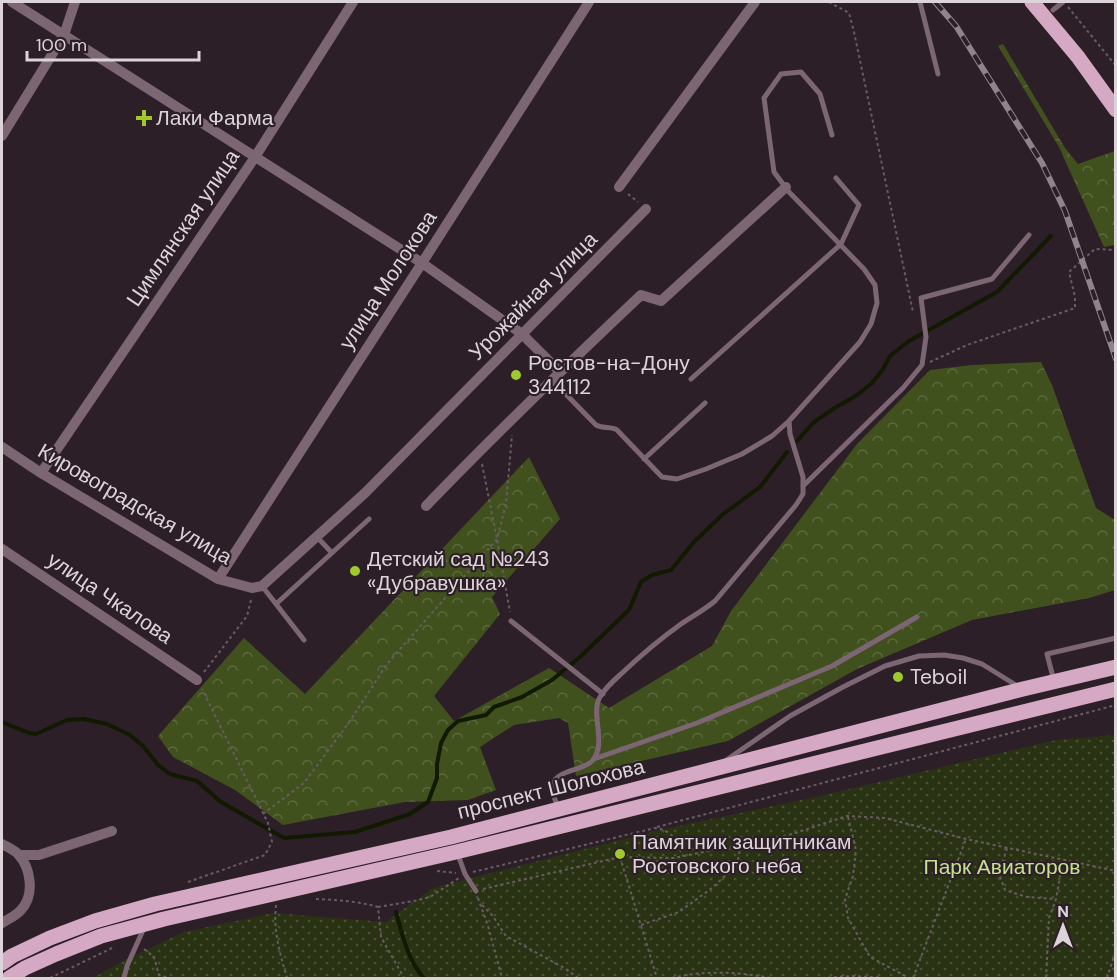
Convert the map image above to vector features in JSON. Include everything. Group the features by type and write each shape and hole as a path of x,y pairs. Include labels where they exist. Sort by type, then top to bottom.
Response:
{"main road":[{"path":"1032,2 1078,57 1116,110"},
{"path":"1056,4 1116,92"},
{"name":"проспект Шолохова","path":"2,963 50,938 95,921 155,904 451,837 1116,667"},
{"name":"проспект Шолохова","path":"9,978 25,968 101,936 146,924 456,852 1116,689"}],"street":[{"path":"12,2 422,264 522,334 556,375"},
{"path":"2,136 64,35 75,2"},
{"name":"Цимлянская улица","path":"41,473 255,157 353,2"},
{"name":"улица Молокова","path":"218,579 589,2"},
{"path":"619,187 755,2"},
{"path":"426,506 556,375 640,295 661,301 786,187"},
{"name":"Урожайная улица","path":"257,587 365,493 646,209"},
{"name":"Кировоградская улица","path":"2,447 41,473 218,579 257,587"},
{"name":"улица Чкалова","path":"2,549 198,680"},
{"path":"19,855 39,855 112,831"},
{"path":"2,844 19,855 27,869 31,886 26,905 20,913 2,923"}],"lane":[{"path":"920,2 938,74"},
{"path":"556,375 596,425 623,432 644,459 662,477 677,479 706,469 742,454 772,436 789,421 860,342 871,324 877,303 875,285 864,269 774,172 764,98 781,74 801,72 820,94 832,135"},
{"path":"691,379 841,244 859,205 836,178"},
{"path":"803,486 903,388 922,365 926,337 921,298 992,279 1029,235"},
{"path":"644,459 705,403"},
{"path":"594,759 598,747 598,699 644,652 715,601 803,494 803,477 790,434 789,421"},
{"path":"276,604 369,519"},
{"path":"316,537 332,553"},
{"path":"257,587 276,604 304,640"},
{"path":"558,808 552,790 555,779 565,772 584,767 594,759 697,723 832,666 917,617"},
{"path":"511,621 603,694"},
{"path":"1055,683 1047,654 1116,638"},
{"path":"712,770 790,716 825,696 885,666 919,656 963,657 982,664 1023,689"},
{"path":"456,852 465,874 476,891"},
{"path":"124,978 146,924"}],"path":[{"path":"829,2 849,14 854,32 913,312"},
{"path":"1056,4 1116,66"},
{"path":"619,187 646,209"},
{"path":"922,365 967,345 1075,308 1075,297 1069,272 1095,249 1116,250"},
{"path":"263,814 304,783 350,721 387,664 497,539 506,504 513,418"},
{"path":"479,451 511,621"},
{"path":"189,896 188,882 265,855 272,842 268,823 198,680 247,616 257,587"},
{"path":"309,899 336,899 378,907 414,901 430,897 465,874 654,828 1116,705"},
{"path":"847,816 856,850 853,876 845,899 848,918 870,957 909,978"},
{"path":"502,978 476,891 620,857 674,858 789,835 847,816 885,818 966,839 1116,871"},
{"path":"654,828 660,828 673,834 683,856"},
{"path":"913,978 966,839"},
{"path":"641,925 679,912 712,888 737,865 741,844"},
{"path":"1007,848 999,874 1005,890 1027,897 1056,900"},
{"path":"620,857 657,978"},
{"path":"1046,978 1049,918 1056,900 1063,860"},
{"path":"430,870 465,874"},
{"path":"277,899 274,920 279,952 287,978"},
{"path":"480,903 492,915 506,936 545,956 578,978"},
{"path":"378,907 381,938 405,978"},
{"path":"138,943 154,957 159,975 169,978"},
{"path":"50,978 112,947"},
{"path":"1107,978 1116,950"},
{"path":"672,978 687,974 711,973 749,974 771,978"},
{"path":"822,978 852,976 887,978"}],"green space":[{"path":"1003,44 1065,148 1078,164 1115,151 1115,245 1104,247 1059,147 998,46"},
{"path":"1041,362 1052,385 1096,508 1115,520 1115,590 1089,598 972,620 857,669 728,741 576,776 568,723 559,718 514,725 480,747 496,790 468,800 405,802 283,825 235,790 173,757 158,736 244,638 305,694 529,457 560,519 492,597 500,614 434,696 454,721 549,668 609,708 712,646 731,611 857,444 930,370 972,365"},
{"name":"Парк Авиаторов","path":"1115,735 1116,969 1114,978 93,978 184,932 273,913 385,922 433,888 655,831 820,796 1056,740"}],"waterway":[{"path":"797,441 813,423 872,383 890,356 909,341 997,292 1051,236"},
{"path":"2,722 36,734 67,720 84,719 107,724 130,735 143,746 158,765 170,774 197,781 221,802 284,838 355,832 410,814 428,802 437,778 441,743 448,730 458,721 486,715 494,707 522,697 552,680 629,610 641,582 652,575 671,570 693,543 722,515 760,487 787,452"},
{"path":"396,912 410,955 424,978"}],"railway":[{"path":"935,2 956,26 1042,163 1065,211 1116,359"}],"place":[{"name":"Лаки Фарма","path":"144,118"},
{"name":"Ростов-на-Дону 344112","path":"516,375"},
{"name":"Детский сад №243 «Дубравушка»","path":"355,571"},
{"name":"Teboil","path":"898,677"},
{"name":"Памятник защитникам Ростовского неба","path":"620,854"}]}
